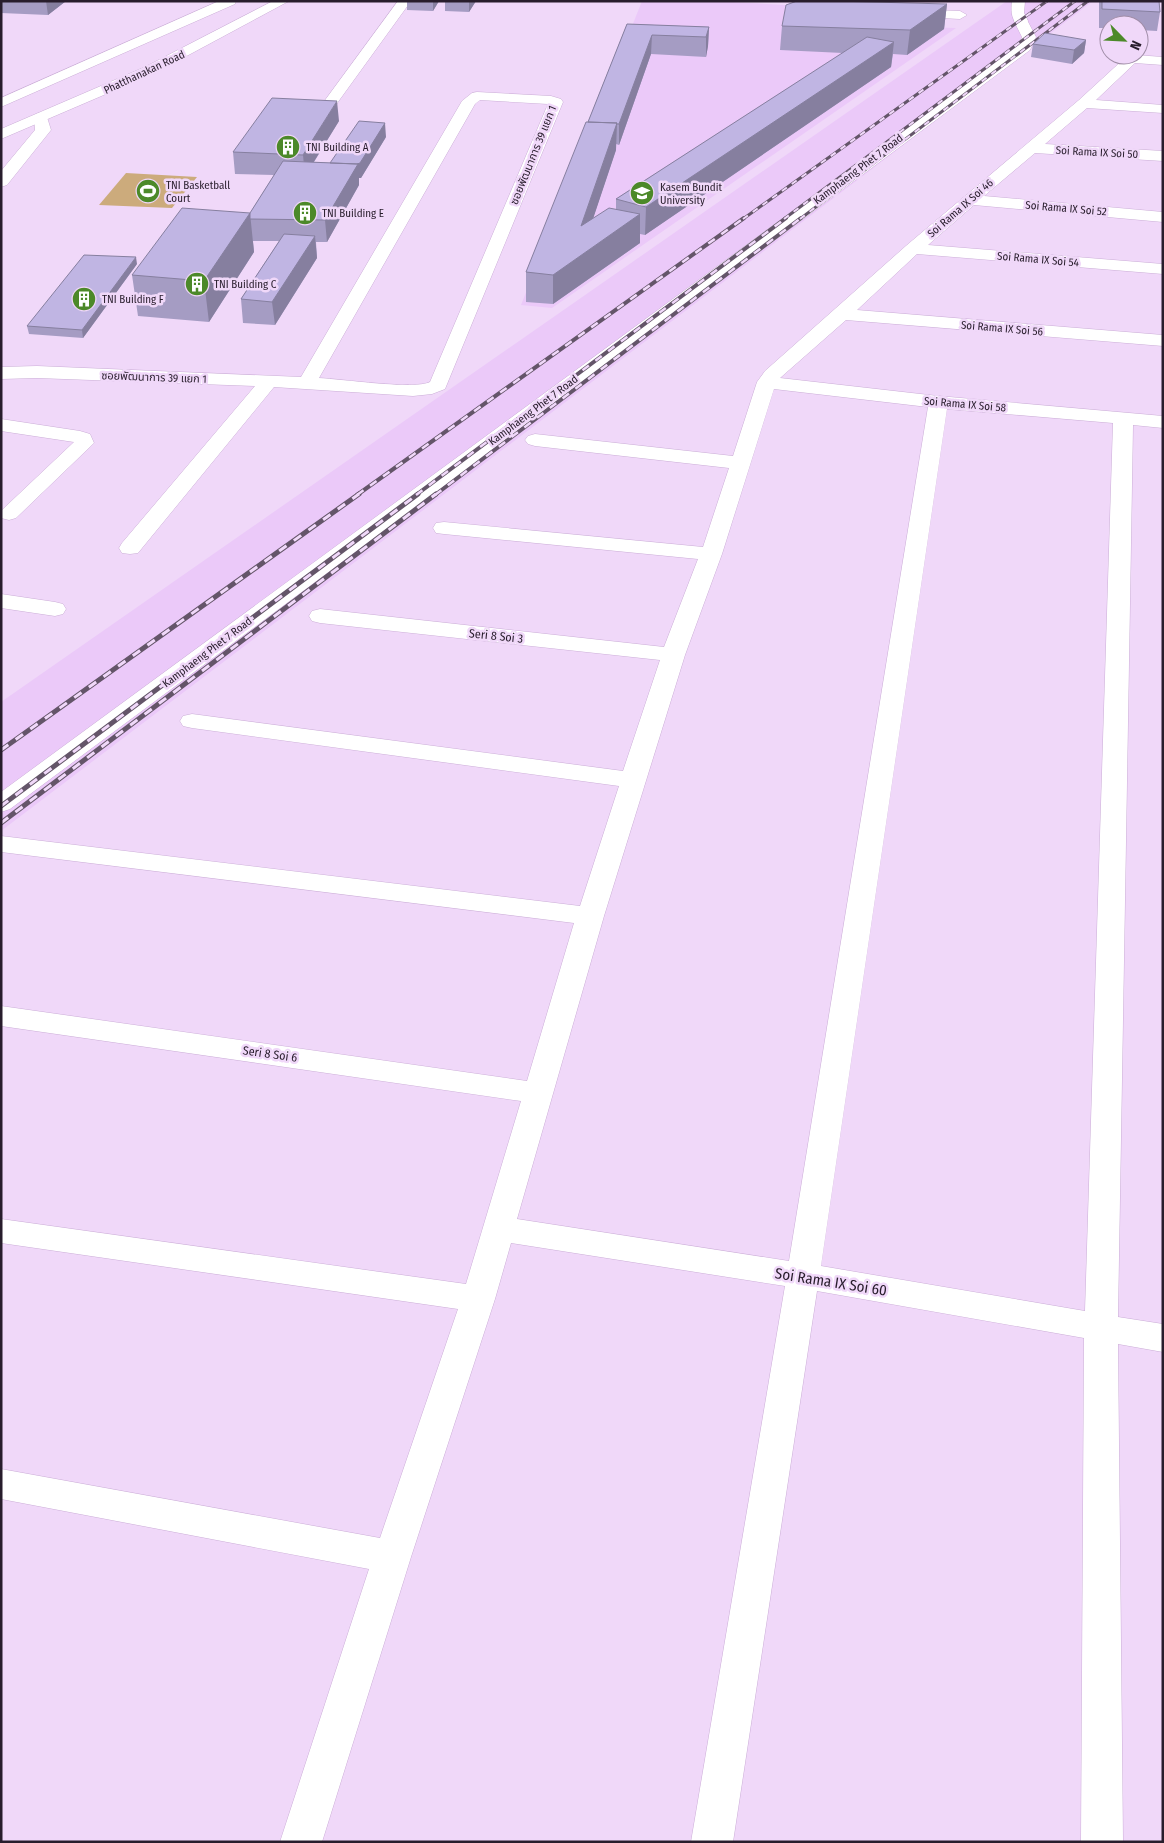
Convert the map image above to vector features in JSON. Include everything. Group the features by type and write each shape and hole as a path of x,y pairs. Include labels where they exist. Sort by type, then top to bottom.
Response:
{"street":[{"path":"1,103 230,1"},
{"name":"Phatthanakan Road","path":"1,114 257,8 283,1"},
{"path":"325,110 405,1"},
{"path":"1,124 211,32 257,8"},
{"name":"Phatthanakan Road","path":"1,135 150,70 257,8"},
{"name":"Kamphaeng Phet 7 Road","path":"1,804 949,101 1025,47 1029,37 1020,11"},
{"path":"894,13 960,15"},
{"name":"Soi Rama IX Soi 46","path":"767,382 772,375 912,249 1084,103 1132,58 1163,61"},
{"path":"1,97 47,84"},
{"name":"ซอยพัฒนาการ 39 แยก 1","path":"1,373 37,372 269,381 428,390 438,384 556,102 551,100 485,96 477,96 469,101 307,383"},
{"path":"1084,103 1163,109"},
{"path":"1,182 43,130 41,118"},
{"name":"Soi Rama IX Soi 50","path":"1031,148 1163,156"},
{"name":"Soi Rama IX Soi 52","path":"969,200 1163,216"},
{"name":"Soi Rama IX Soi 54","path":"912,249 1163,269"},
{"name":"Soi Rama IX Soi 56","path":"842,314 1163,342"},
{"path":"130,548 269,381"},
{"path":"302,1842 392,1557 500,1229 590,916 633,780 673,655 711,554 767,382"},
{"name":"Soi Rama IX Soi 58","path":"767,382 938,402 1163,422"},
{"path":"712,1842 803,1276 938,402"},
{"path":"1102,1842 1101,1328 1123,419"},
{"path":"1,425 73,435 83,438 84,443 9,514"},
{"path":"535,440 741,464"},
{"path":"444,528 711,554"},
{"path":"1,601 55,609"},
{"name":"Seri 8 Soi 3","path":"320,616 673,655"},
{"path":"192,721 633,780"},
{"path":"1,844 590,916"},
{"name":"Seri 8 Soi 6","path":"1,1016 538,1092"},
{"name":"Soi Rama IX Soi 60","path":"500,1229 803,1276 1163,1338"},
{"path":"1,1231 478,1299"},
{"path":"1,1484 392,1557"}],"shaded area":[{"name":"Kasem Bundit University","path":"642,1 715,1 802,6 798,24 956,28 552,308 521,305"},
{"path":"1007,1 1093,1 1,831 1,702"},
{"name":"TNI Basketball Court","path":"126,173 197,177 172,208 99,205"}],"building":[{"path":"797,1 947,4 910,30 782,26 786,5"},
{"path":"1102,1 1159,1 1160,12 1102,9"},
{"path":"627,24 709,27 706,37 652,35 619,124 588,122"},
{"path":"1045,33 1086,40 1074,50 1033,44"},
{"path":"867,37 894,42 646,207 616,199"},
{"path":"272,98 337,101 303,155 233,152"},
{"path":"359,121 385,123 360,163 330,163"},
{"path":"586,122 617,123 581,226 609,208 640,214 553,275 526,272"},
{"path":"283,161 358,164 325,220 250,219 250,213"},
{"path":"182,208 250,213 204,281 132,275"},
{"path":"284,234 315,236 272,302 241,299"},
{"name":"TNI Building F","path":"84,255 136,257 82,330 27,326"}],"railway":[{"path":"743,219 1047,1"},
{"path":"784,219 1075,1"},
{"path":"800,219 1088,1"},
{"path":"357,495 744,218"},
{"path":"416,495 786,218"},
{"path":"435,495 801,218"},
{"path":"1,750 359,494"},
{"path":"1,806 418,494"},
{"path":"1,823 436,494"}],"place":[{"name":"TNI Building A","path":"288,147"},
{"name":"TNI Basketball Court","path":"148,191"},
{"name":"Kasem Bundit University","path":"642,193"},
{"name":"TNI Building E","path":"305,213"},
{"name":"TNI Building C","path":"197,284"},
{"name":"TNI Building F","path":"84,299"}]}
